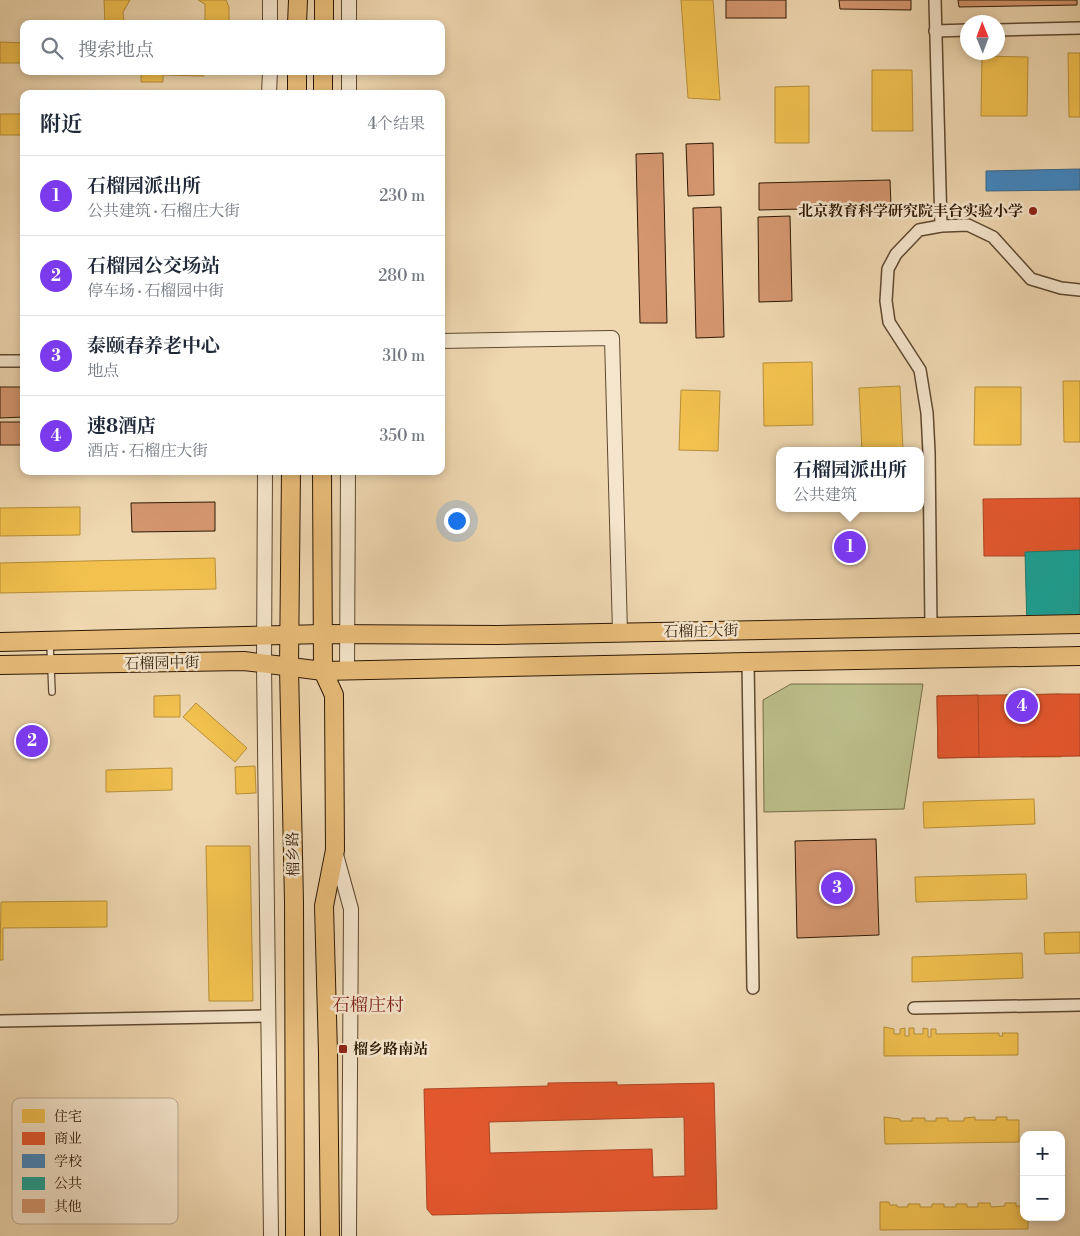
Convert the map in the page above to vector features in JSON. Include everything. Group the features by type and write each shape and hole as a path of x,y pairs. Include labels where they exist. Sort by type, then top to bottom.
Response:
{"main road":[{"path":"298,0 298,20"},
{"path":"324,0 324,20"},
{"path":"296,90 297,75"},
{"path":"323,90 324,75"},
{"name":"榴乡路","path":"291,475 289,666 294,902 295,1236"},
{"path":"322,475 323,671 334,695 335,850 324,906 330,1236"},
{"name":"石榴庄大街","path":"323,634 497,635 1080,624"},
{"name":"石榴园中街","path":"0,642 323,634"},
{"name":"石榴庄大街","path":"323,671 1080,656"},
{"name":"石榴园中街","path":"0,665 244,662 323,671"}],"street":[{"path":"270,0 270,20"},
{"path":"349,0 349,20"},
{"path":"935,0 941,226"},
{"path":"1005,30 1080,28"},
{"path":"935,31 960,30"},
{"path":"269,90 270,75"},
{"path":"349,75 349,90"},
{"path":"931,626 927,413 920,370 889,322 886,301 888,269 896,254 919,230 941,226 968,225 993,237 1031,279 1061,288 1080,290"},
{"path":"445,341 612,338 620,632"},
{"path":"0,361 20,361"},
{"name":"榴乡路","path":"265,475 264,664 271,1236"},
{"path":"347,671 348,475"},
{"path":"748,662 753,988"},
{"path":"335,850 351,909 349,1236"},
{"path":"914,1008 1080,1004"},
{"path":"0,1020 268,1016"}],"lane":[{"path":"50,640 52,692"}],"green space":[{"path":"791,684 923,684 904,809 764,812 763,700"}],"building: 住宅":[{"path":"104,0 130,0 123,12 124,20 105,20"},
{"path":"198,0 226,0 229,7 229,20 205,20 205,4"},
{"path":"681,0 713,0 720,100 688,98"},
{"path":"0,42 20,43 20,63 0,63"},
{"path":"1068,53 1080,53 1080,117 1069,117"},
{"path":"1005,56 1028,57 1027,116 981,116 982,60 1005,60"},
{"path":"872,70 912,70 913,131 872,131"},
{"path":"141,75 163,75 163,82 141,82"},
{"path":"163,75 204,75 204,76"},
{"path":"809,86 809,143 775,143 775,87"},
{"path":"0,114 20,114 20,135 0,135"},
{"path":"812,362 813,425 764,426 763,363"},
{"path":"1063,381 1080,381 1080,442 1064,442"},
{"path":"900,386 903,447 862,447 859,388"},
{"path":"975,387 1021,387 1021,445 974,445"},
{"path":"681,390 720,391 718,451 679,450"},
{"path":"80,507 80,535 0,536 0,508"},
{"path":"215,558 216,589 0,593 0,563"},
{"path":"1060,694 1061,757 1021,757 1020,695"},
{"path":"180,695 180,717 154,717 154,696"},
{"path":"196,703 247,748 235,762 183,717"},
{"path":"255,766 256,793 236,794 235,767"},
{"path":"172,768 172,790 106,792 106,770"},
{"path":"1034,799 1035,824 924,828 923,802"},
{"path":"206,846 250,846 253,1001 209,1001"},
{"path":"1026,874 1027,899 916,902 915,877"},
{"path":"107,901 107,927 3,928 3,960 0,960 1,902"},
{"path":"1080,932 1080,953 1045,954 1044,933"},
{"path":"1022,953 1023,978 912,982 912,957"},
{"path":"884,1027 894,1029 894,1034 900,1034 900,1029 905,1028 905,1036 909,1036 909,1028 914,1028 914,1034 923,1034 923,1028 928,1029 928,1037 931,1037 931,1029 936,1029 936,1034 999,1033 999,1036 1003,1036 1002,1033 1018,1033 1018,1055 884,1056"},
{"path":"884,1117 900,1119 900,1121 912,1121 912,1118 925,1118 925,1121 936,1121 936,1118 948,1118 948,1121 964,1121 964,1118 975,1117 975,1120 996,1120 996,1117 1007,1117 1007,1120 1019,1120 1019,1142 885,1144"},
{"path":"880,1202 889,1202 890,1205 897,1205 897,1207 908,1207 908,1204 932,1207 932,1204 944,1204 944,1207 956,1207 956,1204 967,1204 967,1207 978,1207 978,1203 990,1203 991,1207 1005,1206 1005,1203 1016,1203 1016,1206 1020,1206 1020,1221 1028,1221 1028,1229 880,1230"}],"building: 商业":[{"path":"1080,498 1080,556 984,556 983,499"},
{"path":"1080,694 1080,756 938,758 937,696"},
{"path":"978,695 979,757 938,758 937,696"},
{"path":"617,1082 617,1085 714,1083 717,1209 432,1215 427,1209 424,1089 548,1086 548,1083","holes":["684,1117 685,1176 653,1177 652,1149 490,1153 489,1122"]}],"building: 学校":[{"path":"1080,169 1080,190 986,191 986,171"}],"building: 公共":[{"path":"1080,550 1080,628 1027,629 1025,552"}],"building: 其他":[{"path":"726,0 786,0 786,18 726,18"},
{"path":"839,0 911,0 911,10 840,9"},
{"path":"958,0 1077,0 1077,5 959,7"},
{"path":"713,143 714,195 688,196 686,144"},
{"path":"663,153 667,323 640,323 636,154"},
{"path":"890,180 891,207 759,210 759,183"},
{"path":"721,207 724,337 696,338 693,208"},
{"path":"790,216 792,301 759,302 758,217"},
{"path":"0,387 20,387 20,417 0,418"},
{"path":"0,422 20,422 20,445 0,445"},
{"path":"215,502 215,531 132,532 131,503"},
{"path":"876,839 879,935 797,938 795,841"}],"place":[{"name":"北京教育科学研究院丰台实验小学","path":"1033,211"},
{"name":"石榴园派出所","path":"850,547"},
{"name":"速8酒店","path":"1022,706"},
{"name":"石榴园公交场站","path":"32,741"},
{"name":"泰颐春养老中心","path":"837,888"},
{"name":"榴乡路南站","path":"343,1049"}],"district":[{"name":"石榴庄村","path":"368,1005"}]}
